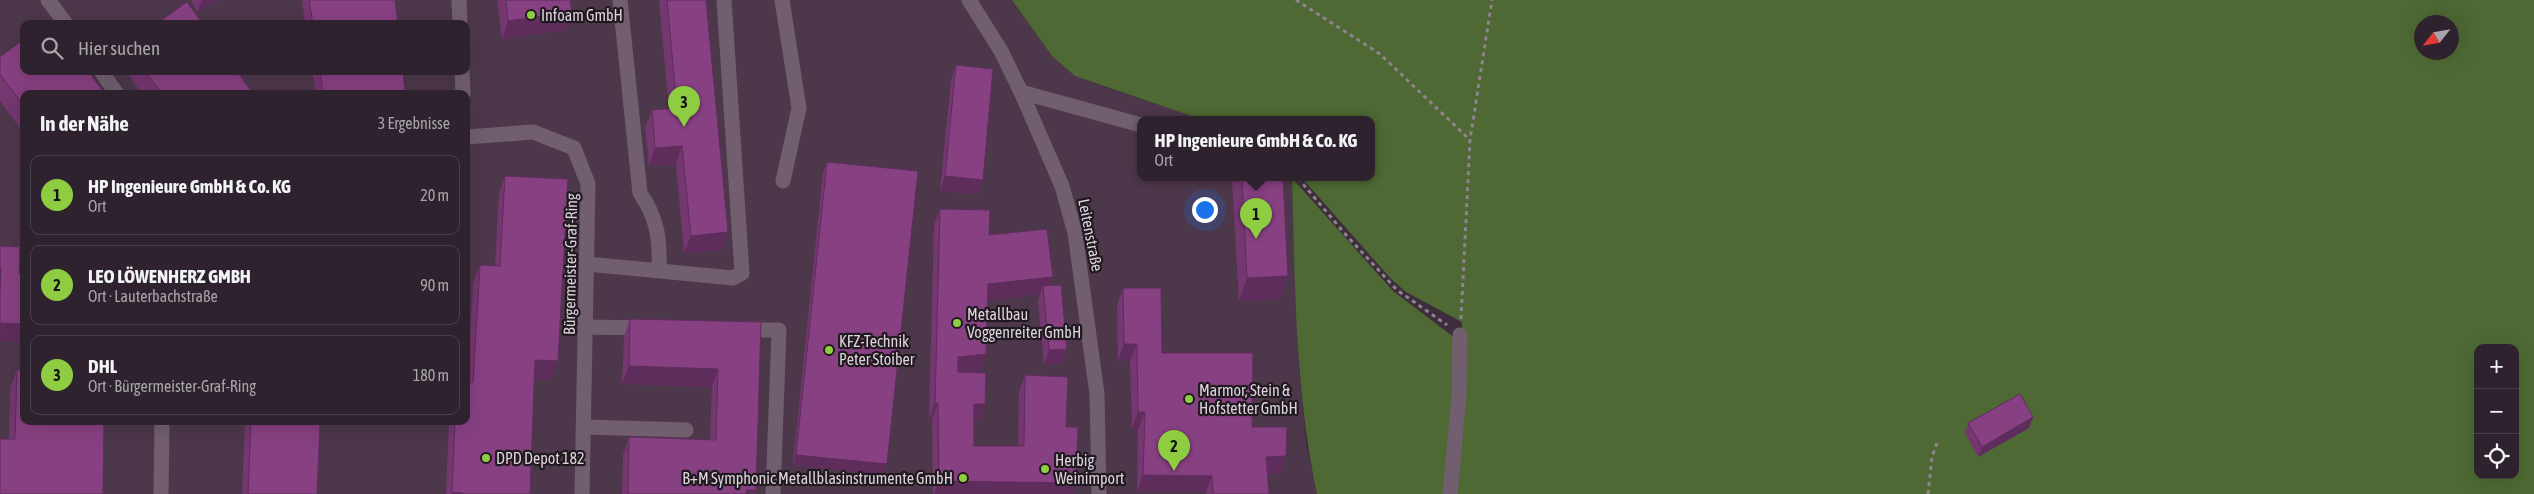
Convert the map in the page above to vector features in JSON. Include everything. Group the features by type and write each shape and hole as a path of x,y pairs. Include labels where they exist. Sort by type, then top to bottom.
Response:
{"street":[{"path":"48,0 63,20"},
{"path":"459,0 460,20"},
{"path":"620,0 640,193 652,210 660,241 659,271"},
{"path":"587,264 733,278 742,273 724,0"},
{"path":"782,0 799,108 783,182"},
{"name":"Leitenstraße","path":"969,0 1001,52 1021,92 1062,186 1075,233 1097,394 1099,494"},
{"path":"104,75 114,90"},
{"path":"462,75 463,90"},
{"path":"1021,92 1137,125"},
{"name":"Bürgermeister-Graf-Ring","path":"470,137 533,132 574,148 588,184 585,427 582,494"},
{"path":"586,327 663,328"},
{"path":"721,329 779,330 773,494"},
{"path":"1450,494 1459,405 1460,335"},
{"path":"161,494 162,425"},
{"path":"585,427 686,430"}],"path":[{"path":"1296,0 1380,54 1470,140"},
{"path":"1460,335 1470,140 1492,0"},
{"path":"1301,181 1346,235 1398,290 1460,335"},
{"path":"1928,494 1932,457 1937,443"}],"shaded area":[{"path":"0,0 1012,0 1052,56 1084,80 1191,116 1137,116 1137,181 1292,181 1299,369 1306,443 1317,494 0,494"}],"green space":[{"path":"1012,0 2534,0 2534,494 1456,494 1463,409 1462,322 1406,292 1391,279 1305,181 1375,181 1375,116 1191,116 1075,76 1052,56"},
{"path":"1292,181 1295,181 1393,291 1455,338 1456,368 1445,494 1317,494 1304,416 1295,297"}],"building":[{"path":"309,0 395,0 398,20 312,20"},
{"path":"506,0 570,0 572,12 508,21"},
{"path":"667,0 706,0 728,232 691,236 682,146 655,148 652,110 677,108"},
{"path":"187,2 200,20 162,20"},
{"path":"20,42 20,75 91,75 102,90 20,90 20,101 0,74 0,57"},
{"path":"956,65 993,69 983,180 945,176"},
{"path":"148,75 240,75 250,90 159,90"},
{"path":"321,75 403,75 405,90 322,90"},
{"path":"827,162 918,171 887,464 796,455"},
{"path":"505,176 568,179 558,361 535,360 530,494 463,494 452,492 455,425 470,425 470,382 473,382 480,265 500,266"},
{"path":"1242,181 1283,181 1288,276 1247,278"},
{"path":"940,209 990,210 989,235 1047,229 1053,277 988,284 986,354 958,357 958,372 986,373 985,404 974,404 974,446 1024,446 1025,375 1068,377 1066,427 1078,427 1076,483 939,481 938,403 935,403"},
{"path":"0,246 20,247 20,324 0,323"},
{"path":"1061,285 1067,349 1049,350 1043,286"},
{"path":"1123,288 1161,288 1162,353 1253,353 1252,427 1287,427 1286,456 1266,457 1269,494 1213,494 1212,476 1143,475 1145,412 1138,412 1137,344 1124,344"},
{"path":"630,319 761,322 756,490 746,490 746,494 628,494 629,437 716,440 718,369 629,366"},
{"path":"17,370 20,370 20,425 104,425 103,494 0,494 0,439 15,439"},
{"path":"2020,394 2033,417 1982,447 1968,423"},
{"path":"251,425 320,425 317,494 248,494"}],"place":[{"name":"Infoam GmbH","path":"531,15"},
{"name":"DHL","path":"684,127"},
{"name":"HP Ingenieure GmbH & Co. KG","path":"1256,239"},
{"name":"Metallbau Voggenreiter GmbH","path":"957,323"},
{"name":"KFZ-Technik Peter Stoiber","path":"829,350"},
{"name":"Marmor, Stein & Hofstetter GmbH","path":"1189,399"},
{"name":"DPD Depot 182","path":"486,458"},
{"name":"Herbig Weinimport","path":"1045,469"},
{"name":"LEO LÖWENHERZ GMBH","path":"1174,471"},
{"name":"B+M Symphonic Metallblasinstrumente GmbH","path":"963,478"}]}
